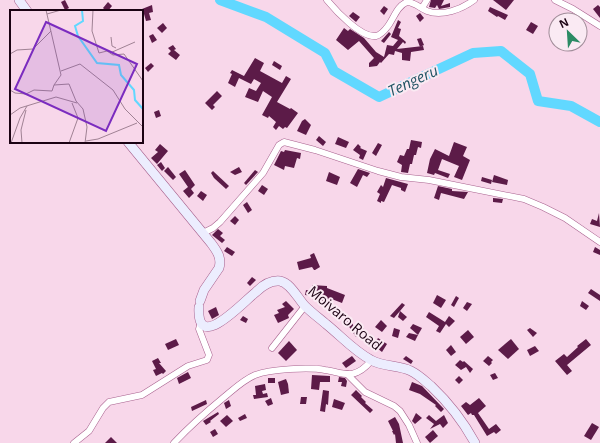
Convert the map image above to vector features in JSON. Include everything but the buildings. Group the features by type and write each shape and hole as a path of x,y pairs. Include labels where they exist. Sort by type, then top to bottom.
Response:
{"street":[{"path":"19,0 26,10"},
{"path":"327,0 349,23 367,34 374,36 384,32 404,3 410,2 434,13 440,13 458,8 474,0"},
{"path":"422,8 428,0"},
{"path":"555,0 573,9 600,26"},
{"path":"203,233 213,228 220,222 257,180 267,167 279,145 284,142 315,150 401,177 429,180 524,199 565,218 600,242"},
{"path":"74,443 89,431 103,408 109,402 142,395 188,366 207,360 209,355 199,329 200,322 198,314 204,290 217,272 220,264 220,256 203,233 129,143"},
{"name":"Moivaro Road","path":"200,322 206,327 216,325 231,315 255,292 269,283 274,281 284,282 305,306 371,361 410,371 422,378 438,392 455,412 475,443"},
{"path":"272,348 305,306"},
{"path":"174,443 191,426 242,382 256,375 278,371 312,369 324,369 347,374 359,372 371,361"},
{"path":"347,374 365,392 394,406 400,411 410,426 417,443"}],"waterway":[{"name":"Tengeru","path":"220,0 266,17 325,53 334,71 379,97 473,53 501,51 530,74 538,101 571,106 600,122"}]}
